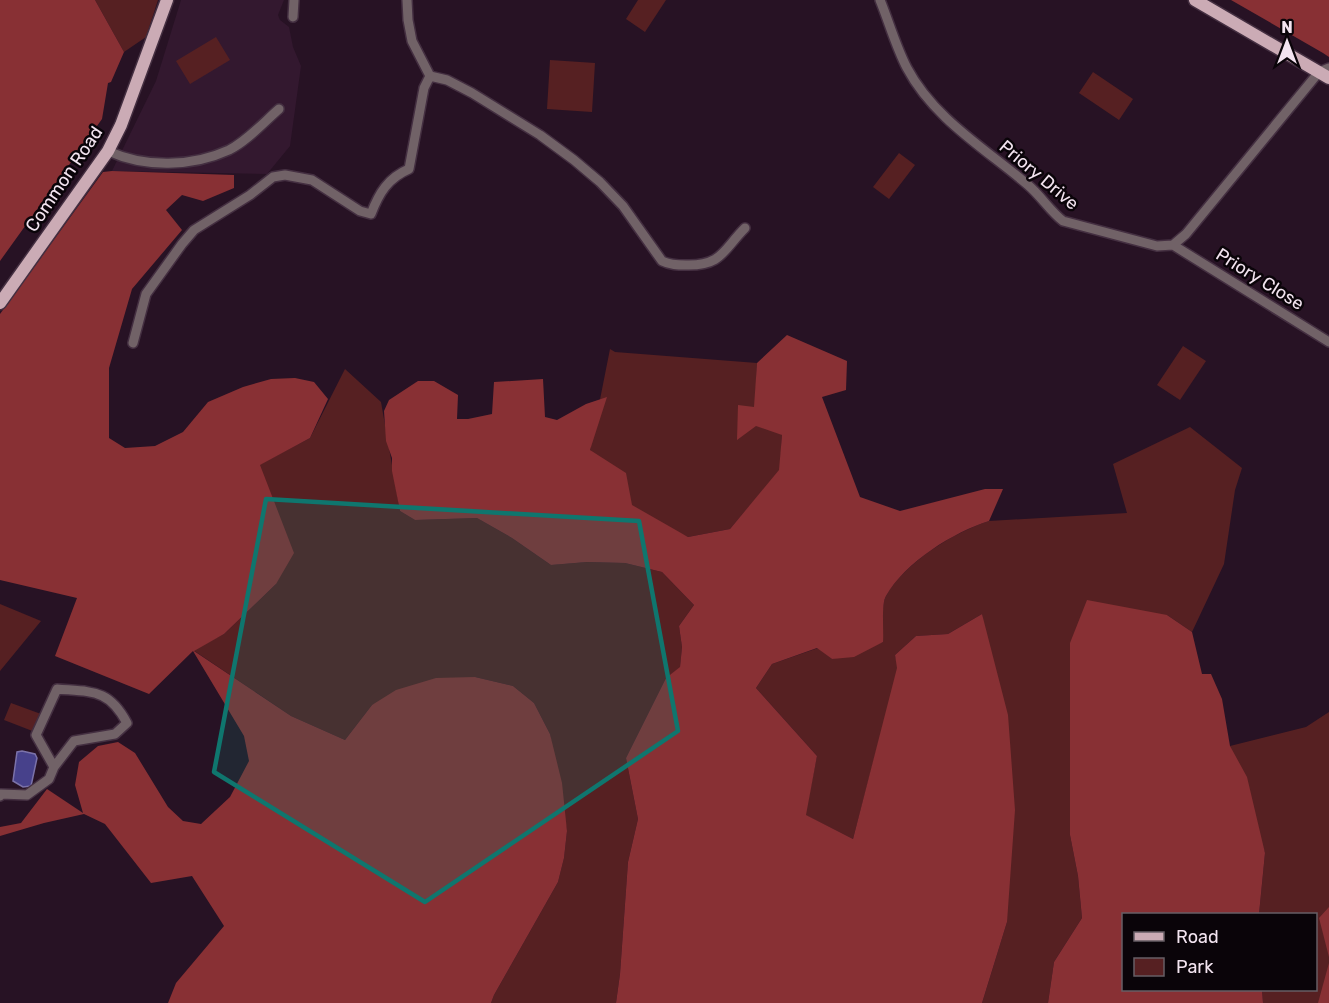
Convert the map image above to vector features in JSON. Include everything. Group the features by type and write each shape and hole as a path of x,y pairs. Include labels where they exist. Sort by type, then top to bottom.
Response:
{"main road":[{"name":"Common Road","path":"0,303 108,151 121,125 167,0"},
{"path":"1195,0 1326,73"}],"street":[{"path":"293,17 294,0"},
{"path":"407,0 412,41 430,76 447,80 472,93 540,135 574,160 600,182 628,211 662,261 680,265 708,264 718,259 745,228"},
{"name":"Priory Drive","path":"880,0 906,67 927,98 964,135 1029,186 1055,216 1074,225 1157,246 1173,245"},
{"path":"1173,245 1326,73"},
{"path":"133,343 146,294 182,244 194,230 250,195 273,177 285,175 312,180 360,211 371,214 376,201 388,183 399,173 409,169 424,88 430,76"},
{"path":"108,151 124,158 172,165 203,159 230,149 279,109"},
{"name":"Priory Close","path":"1173,245 1329,342"},
{"path":"0,795 27,795 49,779 54,767 74,741 115,734 127,723 118,707 105,696 57,689 36,735 54,767"}],"highlighted area":[{"path":"266,499 639,521 678,731 425,902 214,772"}],"shaded area":[{"path":"0,0 95,0 124,52 111,82 108,83 102,119 0,261"},
{"path":"181,0 284,0 278,15 280,20 289,27 293,47 301,66 290,146 267,174 112,171 156,81"},
{"path":"1231,0 1329,0 1329,57 1323,53"},
{"path":"103,172 234,175 234,188 203,201 182,195 166,210 182,230 132,289 109,368 109,438 125,448 155,446 183,432 208,402 243,387 271,379 295,378 314,382 328,399 310,438 260,465 294,553 276,584 224,634 194,651 291,716 345,740 372,705 396,690 436,678 475,677 513,686 534,703 550,734 562,783 567,831 564,858 558,882 491,1003 168,1003 176,983 224,926 192,876 151,883 105,824 84,814 0,836 0,827 21,823 47,789 83,813 75,785 79,762 98,746 118,742 135,753 168,807 183,821 201,824 230,797 249,761 244,736 193,651 149,694 55,656 77,598 0,580 0,314"},
{"path":"787,335 847,361 846,390 822,397 860,497 900,511 985,489 1003,489 989,521 961,533 932,550 905,571 894,583 884,600 883,642 854,657 832,659 817,648 772,664 756,688 817,756 806,815 853,839 897,668 895,655 916,636 948,634 982,614 1008,715 1015,810 1007,922 982,1003 616,1003 628,862 638,819 626,758 666,678 680,667 682,647 679,626 694,605 662,572 625,563 587,562 551,565 512,538 477,518 415,520 400,511 392,471 392,458 386,441 384,411 389,400 418,381 434,381 458,395 457,419 468,419 492,414 494,382 543,379 545,417 557,420 586,404 607,397 590,450 626,473 632,505 688,537 730,529 779,470 782,435 756,426 737,440 738,405 754,407 757,363"},
{"path":"1087,600 1167,615 1192,632 1202,674 1211,674 1222,699 1230,746 1247,777 1265,853 1259,913 1122,913 1122,991 1262,991 1263,1003 1048,1003 1054,962 1082,918 1078,876 1070,835 1070,643"},
{"path":"17,752 35,754 37,758 31,786 23,787 13,781"},
{"path":"1329,907 1329,957 1319,918"},
{"path":"1329,963 1329,1003 1318,1003"}],"green space":[{"path":"95,0 158,0 146,37 124,52"},
{"path":"638,0 666,0 645,32 626,19"},
{"path":"216,37 230,60 190,84 176,61"},
{"path":"550,60 595,63 592,112 547,109"},
{"path":"1093,72 1133,99 1119,120 1079,93"},
{"path":"899,153 915,165 889,199 873,187"},
{"path":"1183,346 1206,361 1180,400 1157,385"},
{"path":"610,349 615,352 757,363 755,410 782,435 780,470 730,529 688,537 627,509 590,450"},
{"path":"345,369 381,402 400,511 415,520 477,518 512,538 551,565 587,562 625,563 662,572 694,605 679,626 682,647 680,668 666,678 626,758 638,819 628,862 616,1003 491,1003 558,882 564,858 567,831 550,734 534,703 513,686 475,677 372,705 345,740 291,716 193,650 224,634 276,584 259,465 310,438"},
{"path":"1190,427 1242,468 1235,490 1224,564 1192,632 1167,615 1071,725 1070,835 1078,876 1082,918 1054,962 1048,1003 982,1003 1007,922 982,614 948,634 916,636 895,655 898,668 853,839 805,815 817,756 756,688 772,664 818,648 832,659 883,642 884,600 894,584 931,550 975,526 989,521 1127,513 1113,464"},
{"path":"0,604 41,621 0,671"},
{"path":"11,703 41,714 35,732 4,720"},
{"path":"1329,712 1329,1003 1263,1003 1262,991 1317,991 1317,913 1259,913 1265,853 1230,746 1306,727"}]}
